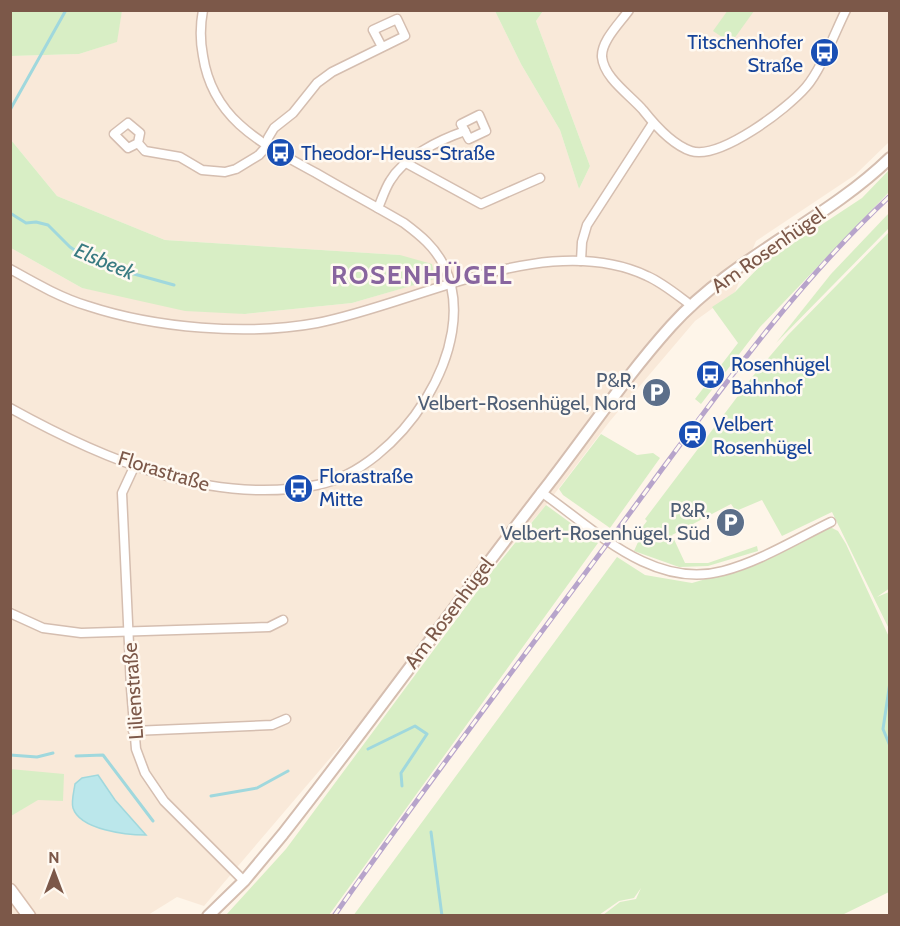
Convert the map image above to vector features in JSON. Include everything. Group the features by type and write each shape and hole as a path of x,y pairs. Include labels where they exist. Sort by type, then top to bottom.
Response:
{"main road":[{"path":"10,890 29,915"}],"street":[{"path":"203,10 200,23 205,71 221,106 242,129 267,146 378,208 421,236 436,252 450,285"},
{"path":"629,10 605,44 602,55 605,70 653,123 679,146 692,152 705,153 726,146 769,119 807,87 846,10"},
{"path":"138,143 145,151 180,157 202,170 225,172 247,164 267,146 268,138 274,128 293,113 317,83 332,72 382,47"},
{"path":"581,261 587,225 653,123"},
{"path":"378,208 390,180 406,163 449,137 465,131"},
{"name":"Am Rosenhügel","path":"208,915 244,881 312,797 542,492 672,325 752,258 849,193 890,158"},
{"path":"406,163 481,204 540,178"},
{"path":"10,269 90,307 145,319 220,328 315,323 354,315 511,269 581,261 615,266 646,275 692,306"},
{"name":"Florastraße","path":"10,408 135,465 198,484 230,489 298,488 340,478 381,452 397,437 430,393 441,370 450,337 450,285"},
{"name":"Lilienstraße","path":"135,465 122,493 133,731 146,773 164,801 244,881"},
{"path":"542,492 631,556 651,566 698,575 722,572 744,564 831,522"},
{"path":"10,613 43,628 61,631 129,632 270,627 283,620"},
{"path":"133,731 272,725 286,719"}],"shaded area":[{"path":"122,11 495,11 521,64 560,130 579,189 590,166 536,21 543,11 889,11 889,142 855,175 756,241 735,292 695,321 610,421 546,505 204,906 177,897 148,915 11,915 11,248 82,288 245,314 352,303 434,279 400,255 165,240 57,196 11,140 10,56 79,54 116,42"}],"green space":[{"path":"728,10 754,11 731,43 713,31"},
{"path":"10,11 122,11 117,42 79,54 11,56"},
{"path":"495,11 543,11 536,21 590,166 579,189 560,130 521,64"},
{"path":"11,140 57,196 165,240 400,255 432,264 435,279 352,303 245,314 185,311 82,288 11,248"},
{"path":"889,170 889,192 760,327 701,404 695,399 738,343 712,307 735,292 762,264 862,198"},
{"path":"889,213 889,228 776,343 831,274"},
{"path":"889,232 890,588 877,597 889,592 889,629 832,512 782,536 762,500 736,511 731,504 672,535 685,563 708,563 757,546 758,551 708,566 679,567 634,551 638,542 634,538 647,521 645,519 753,376 788,335"},
{"path":"601,434 637,455 653,453 660,458 610,528 563,495 559,489"},
{"path":"546,505 598,543 329,915 226,915 286,849 493,570"},
{"path":"830,527 838,531 846,544 889,637 889,892 840,916 603,915 620,902 636,899 641,888 634,898 619,901 599,915 353,916 617,557 645,575 692,583 758,564"},
{"path":"10,769 64,774 63,801 38,800 11,816"}],"water":[{"path":"98,775 115,800 146,835 105,830 85,822 77,815 72,806 75,784 82,778"}],"waterway":[{"path":"10,110 66,10"},
{"name":"Elsbeek","path":"10,213 26,223 36,222 48,225 70,247 85,257 102,257 116,269 174,285"},
{"name":"Elsbeek","path":"890,682 883,729 890,746"},
{"path":"368,749 415,726 427,734 401,773 402,786"},
{"path":"10,755 37,757 53,753"},
{"path":"76,756 103,755 153,821"},
{"path":"211,796 257,788 288,771"},
{"path":"431,832 442,916"}],"railway":[{"path":"334,916 441,767 717,394 782,311 852,233 890,196"}],"place":[{"name":"Titschenhofer Straße","path":"824,53"},
{"name":"Theodor-Heuss-Straße","path":"280,153"},
{"name":"Rosenhügel Bahnhof","path":"710,375"},
{"name":"P&R, Velbert-Rosenhügel, Nord","path":"657,392"},
{"name":"Velbert Rosenhügel","path":"692,435"},
{"name":"Florastraße Mitte","path":"298,488"},
{"name":"P&R, Velbert-Rosenhügel, Süd","path":"731,522"}],"district":[{"name":"ROSENHÜGEL","path":"422,275"}]}
